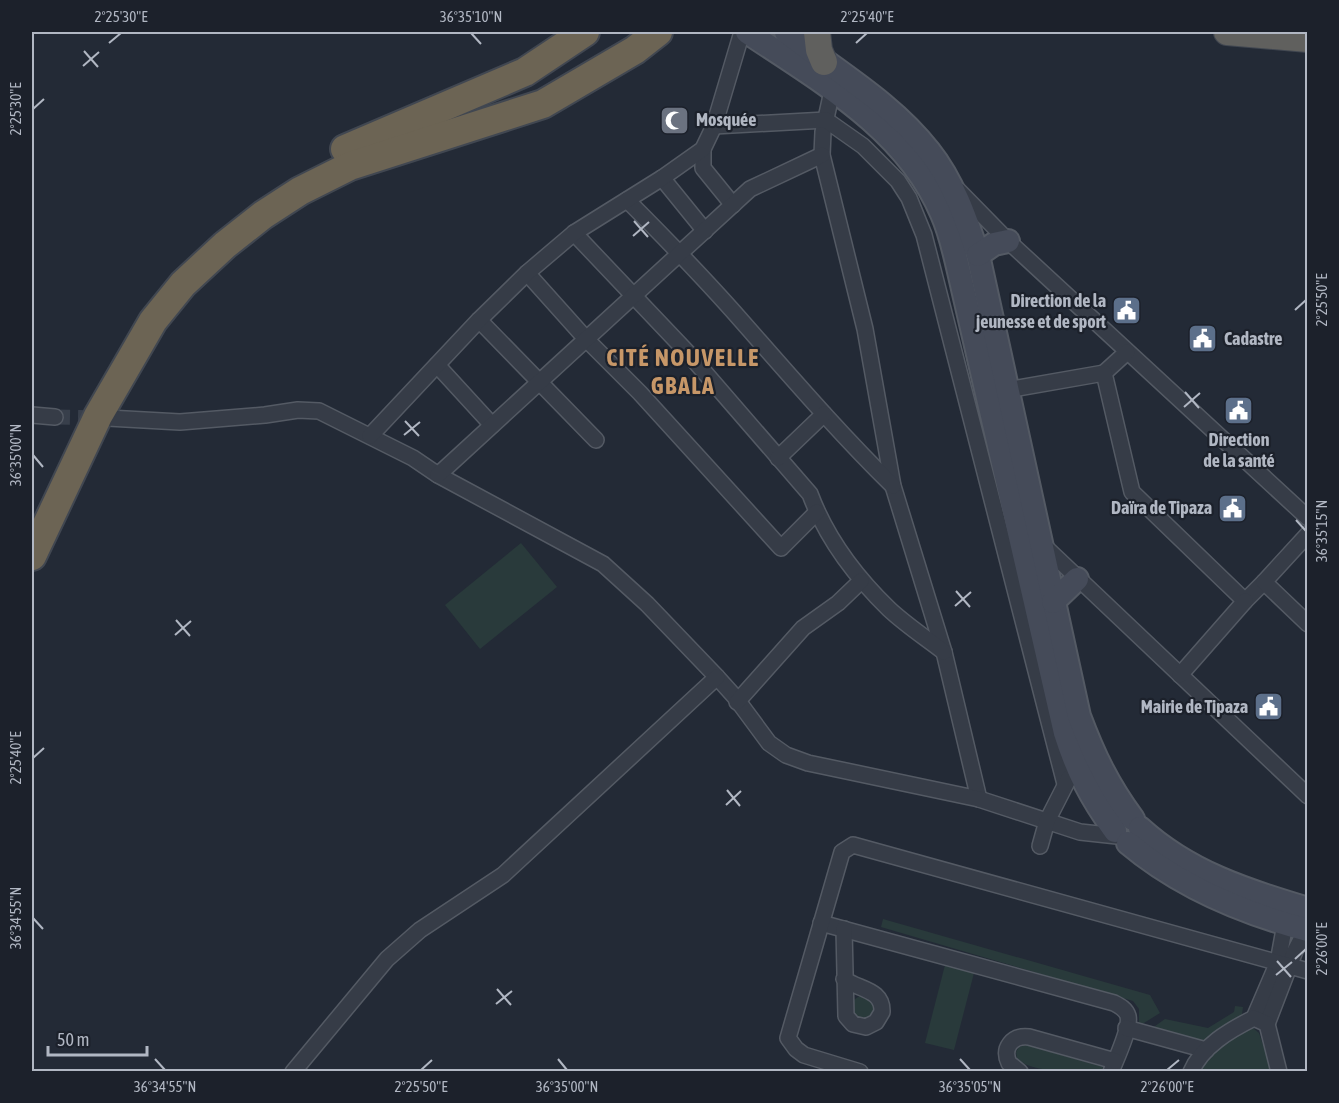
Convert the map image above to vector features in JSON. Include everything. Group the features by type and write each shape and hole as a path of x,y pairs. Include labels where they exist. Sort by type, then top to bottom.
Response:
{"highway":[{"path":"433,126 525,72 585,32"},
{"path":"32,512 101,372 140,309 164,278 224,222 253,199 285,178 321,159 433,126 543,104 635,50 658,32"},
{"path":"817,32 819,50 824,62"},
{"path":"1227,32 1308,39"},
{"path":"32,555 98,416 153,321 183,284 225,245 255,221 300,191 472,108 521,93 629,37"}],"main road":[{"path":"747,32 878,126 903,152 929,188 946,223 1065,733 1071,776 1100,810 1127,832 1161,846 1204,872 1302,923"},
{"path":"786,32 898,117 931,153 947,178 962,212 978,255 1079,716 1090,747 1112,789 1127,832"},
{"path":"978,255 994,244 1008,241"},
{"path":"1053,602 1077,579"}],"street":[{"path":"733,205 703,168 703,149 714,126 742,32"},
{"path":"832,91 822,155 865,329 893,486 944,652 979,799"},
{"path":"714,126 826,120 881,162 909,198 917,216 1071,776 1047,821 1040,846"},
{"path":"370,436 479,320 527,273 574,233 662,178 703,149"},
{"path":"438,475 750,189 822,155"},
{"path":"662,178 705,231"},
{"path":"947,178 1008,241 1308,518"},
{"path":"627,200 680,254 824,414 893,486"},
{"path":"574,233 687,352 810,494 817,512 861,581 890,610 944,652"},
{"path":"527,273 781,548 817,512"},
{"path":"479,320 596,440"},
{"path":"1007,390 1104,373 1127,351"},
{"path":"437,365 492,425"},
{"path":"1104,373 1132,492 1245,601"},
{"path":"108,418 180,422 265,416 298,410 319,411 413,458 438,475 603,564 647,604 717,677 769,743 786,755 808,763 979,799 1080,832 1127,832"},
{"path":"778,458 824,414"},
{"path":"32,415 56,417"},
{"path":"1180,675 1308,534"},
{"path":"1040,541 1077,579 1308,796"},
{"path":"737,702 803,628 838,603 861,581"},
{"path":"1264,582 1308,624"},
{"path":"293,1071 387,959 420,930 502,875 717,677"},
{"path":"860,1071 804,1055 793,1046 788,1038 842,852 849,846 857,845 1308,971"},
{"path":"821,923 1114,1003 1124,1008 1128,1014 1126,1028 1113,1066 1021,1036 1011,1042 1006,1052 1009,1064 1020,1071"},
{"path":"1279,1071 1260,1021 1302,923"},
{"path":"1284,964 1302,923"},
{"path":"844,929 844,979"},
{"path":"1191,1071 1206,1050 1235,1027 1260,1021"},
{"path":"1126,1028 1206,1050"}],"shaded area":[{"path":"521,543 557,587 480,649 445,605"},
{"path":"883,919 1150,995 1160,1013 1139,1026 1139,1009 1133,1001 881,927"},
{"path":"945,965 974,973 954,1050 925,1043"},
{"path":"863,996 871,1000 875,1008 871,1016 863,1020 855,1016 851,1008 855,1000"},
{"path":"1235,1006 1243,1007 1242,1014 1206,1043 1151,1029 1165,1019 1208,1028 1234,1012"},
{"path":"1248,1024 1259,1033 1272,1072 1198,1072 1211,1055"},
{"path":"1027,1045 1103,1067 1102,1071 1056,1071 1033,1067 1017,1058 1016,1052 1019,1047"}],"tunnel":[{"path":"55,417 102,418"}],"place":[{"name":"Mosquée","path":"675,120"},
{"name":"Direction de la jeunesse et de sport","path":"1127,311"},
{"name":"Cadastre","path":"1203,339"},
{"name":"Direction de la santé","path":"1239,411"},
{"name":"Daïra de Tipaza","path":"1233,508"},
{"name":"Mairie de Tipaza","path":"1269,707"}],"district":[{"name":"CITÉ NOUVELLE GBALA","path":"683,372"}]}
